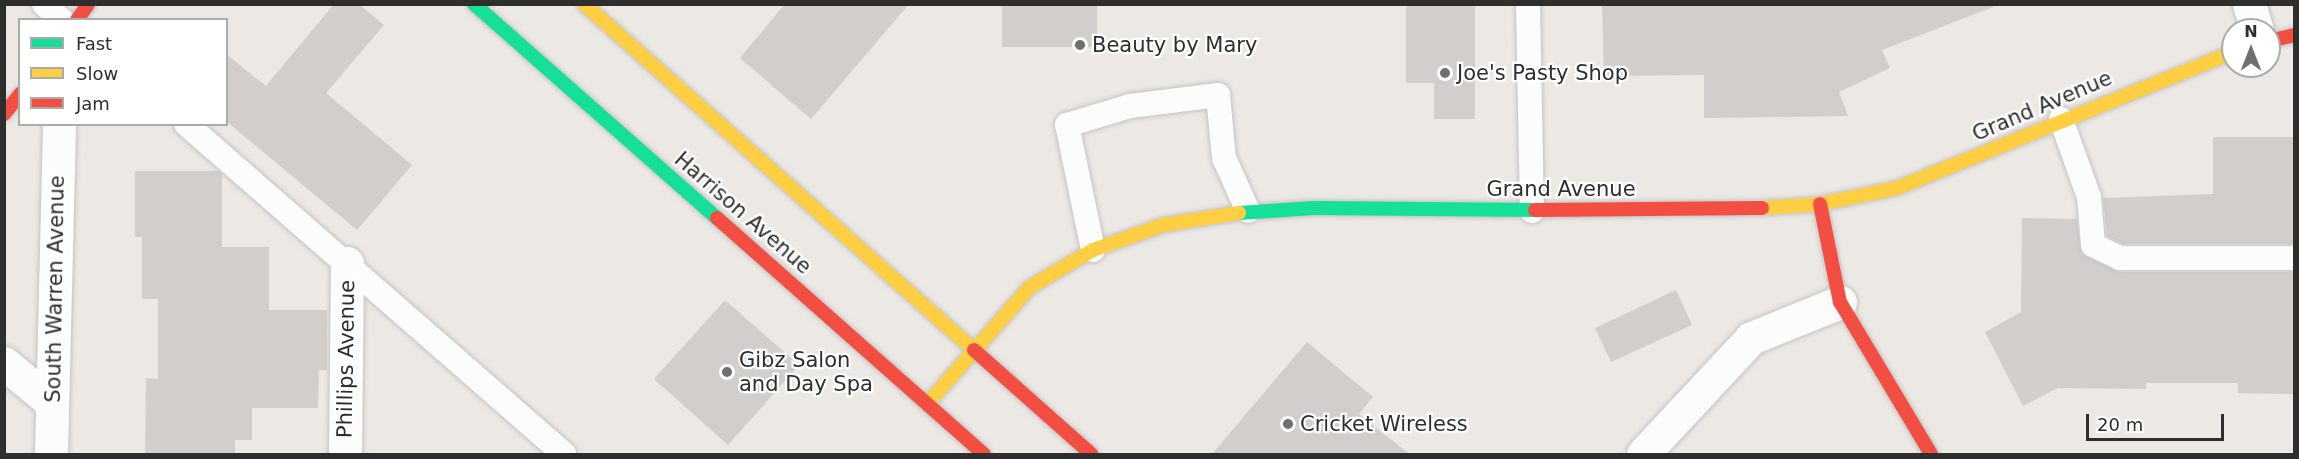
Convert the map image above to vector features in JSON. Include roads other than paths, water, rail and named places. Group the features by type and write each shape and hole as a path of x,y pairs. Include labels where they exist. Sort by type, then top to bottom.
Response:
{"main road":[{"path":"78,18 88,4"},
{"name":"Harrison Avenue","path":"474,4 984,454"},
{"path":"584,4 1091,454"},
{"name":"Grand Avenue","path":"928,403 973,349 1030,287 1093,250 1163,225 1248,211 1723,211 1820,204 1897,188 2061,119 2221,57"},
{"path":"4,114 18,96"},
{"path":"1820,204 1840,302 1931,454"}],"street":[{"name":"South Warren Avenue","path":"51,454 59,126"},
{"name":"Phillips Avenue","path":"345,454 347,263"},
{"path":"1643,454 1751,338 1840,302"},
{"path":"4,363 51,402"}],"lane":[{"path":"44,4 60,18"},
{"path":"1528,4 1532,211"},
{"path":"1093,250 1067,125 1130,106 1218,95 1224,158 1248,211"},
{"path":"2061,119 2089,197 2093,245 2120,258 2295,258"},
{"path":"188,126 564,454"}],"place":[{"name":"Beauty by Mary","path":"1080,45"},
{"name":"Joe's Pasty Shop","path":"1445,73"},
{"name":"Gibz Salon and Day Spa","path":"727,372"},
{"name":"Cricket Wireless","path":"1288,424"}]}
